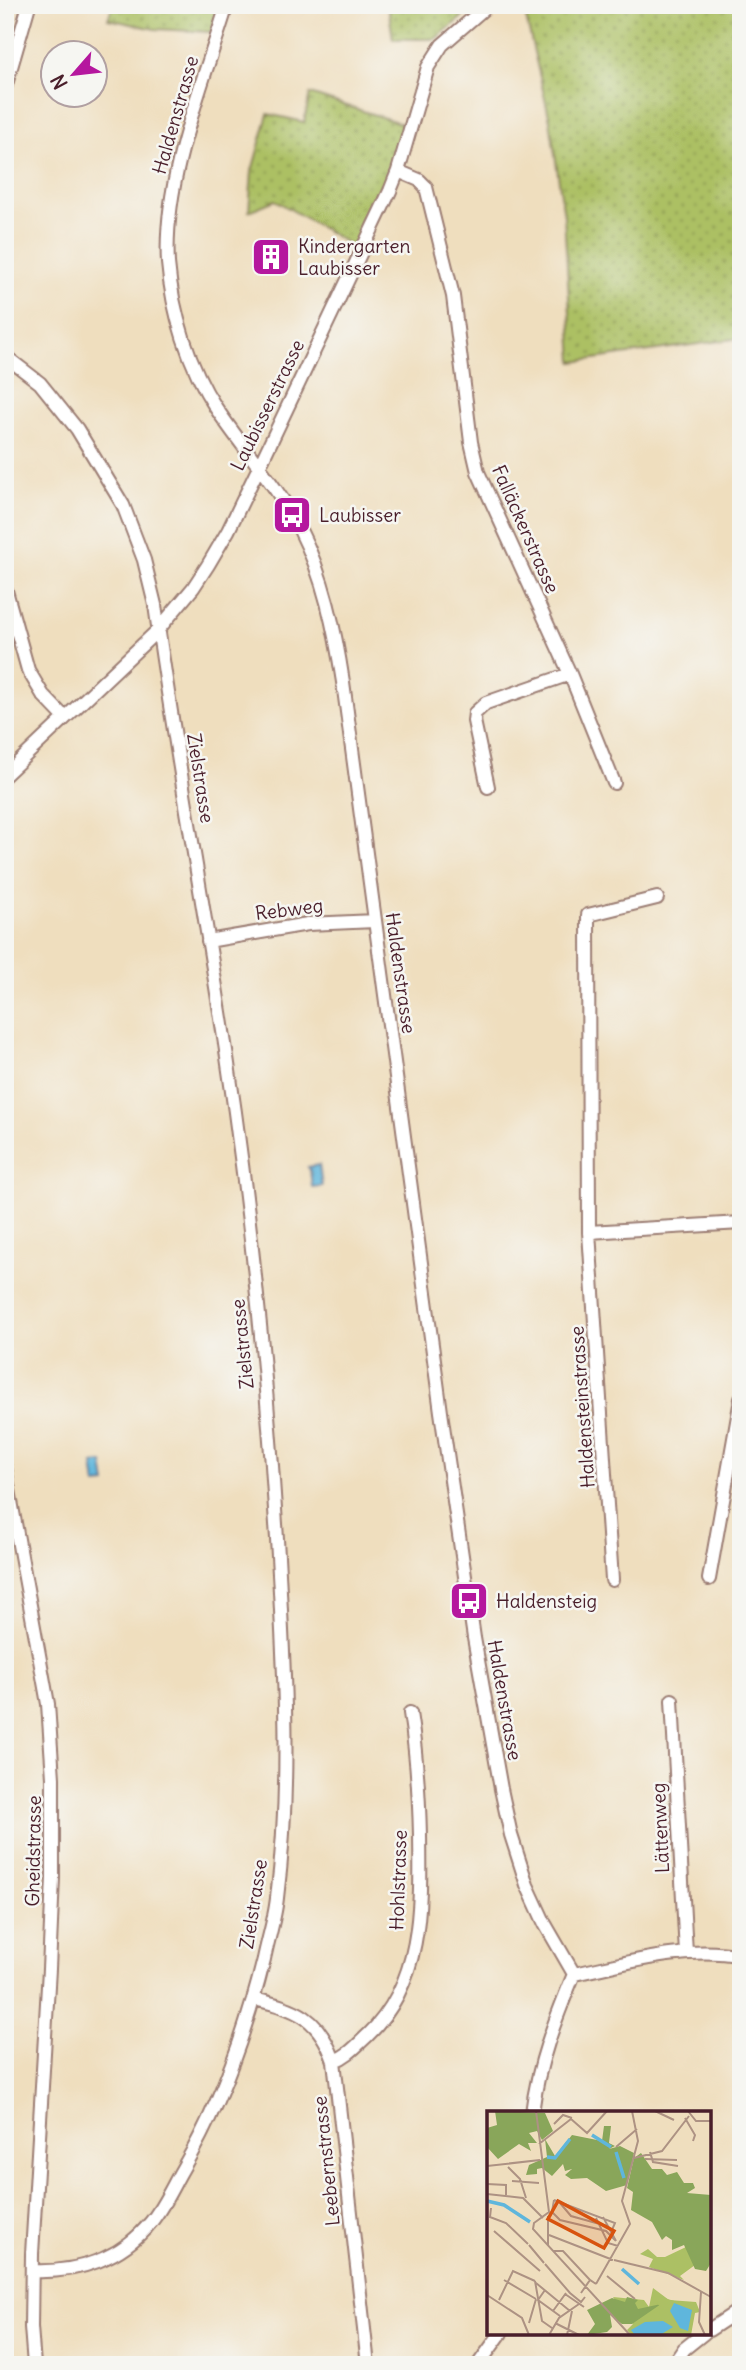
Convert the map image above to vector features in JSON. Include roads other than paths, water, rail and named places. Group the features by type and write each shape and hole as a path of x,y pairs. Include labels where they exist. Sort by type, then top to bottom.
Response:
{"street":[{"path":"5,88 29,5"},
{"name":"Haldenstrasse","path":"227,5 180,157 168,231 172,292 184,340 202,382 215,406 300,529 319,575 335,632 344,682 409,1185 457,1527 501,1789 511,1835 527,1885 545,1924 575,1974"},
{"name":"Laubisserstrasse","path":"5,775 158,630 193,588 208,565 228,531 336,308 398,171 428,67 442,45 488,5"},
{"name":"Falläckerstrasse","path":"398,171 419,180 426,187 453,296 471,442 478,472 570,674 614,783"},
{"name":"Zielstrasse","path":"5,356 40,383 77,429 123,505 144,560 158,630 228,1063 253,1264 272,1455 287,1786 277,1902 254,1998 227,2078 199,2141 153,2219 141,2233 113,2255 69,2270 32,2271"},
{"path":"5,587 28,670 43,695 65,718"},
{"path":"488,787 474,721 475,713 486,703 570,674"},
{"name":"Haldensteinstrasse","path":"612,1580 589,1231 588,915 657,898"},
{"name":"Rebweg","path":"208,941 308,924 375,921"},
{"path":"589,1231 741,1223"},
{"path":"709,1579 741,1399"},
{"name":"Gheidstrasse","path":"5,1468 48,1704 53,1778 50,1943 32,2271 34,2365"},
{"name":"Lättenweg","path":"673,1700 686,1953"},
{"name":"Hohlstrasse","path":"334,2061 352,2050 392,2006 405,1979 415,1946 421,1907 418,1758 410,1713"},
{"path":"533,2111 547,2039 575,1974 686,1953 741,1956"},
{"name":"Leebernstrasse","path":"254,1998 300,2013 317,2026 334,2061 368,2365"},
{"path":"711,2329 741,2309"},
{"path":"478,2365 500,2335"},
{"path":"673,2365 684,2349 702,2335"}],"water":[{"path":"319,1165 322,1186 312,1187 308,1167"},
{"path":"103,1463 106,1484 96,1485 93,1464"}],"place":[{"name":"Kindergarten Laubisser","path":"271,257"},
{"name":"Laubisser","path":"292,515"},
{"name":"Haldensteig","path":"469,1601"}]}
